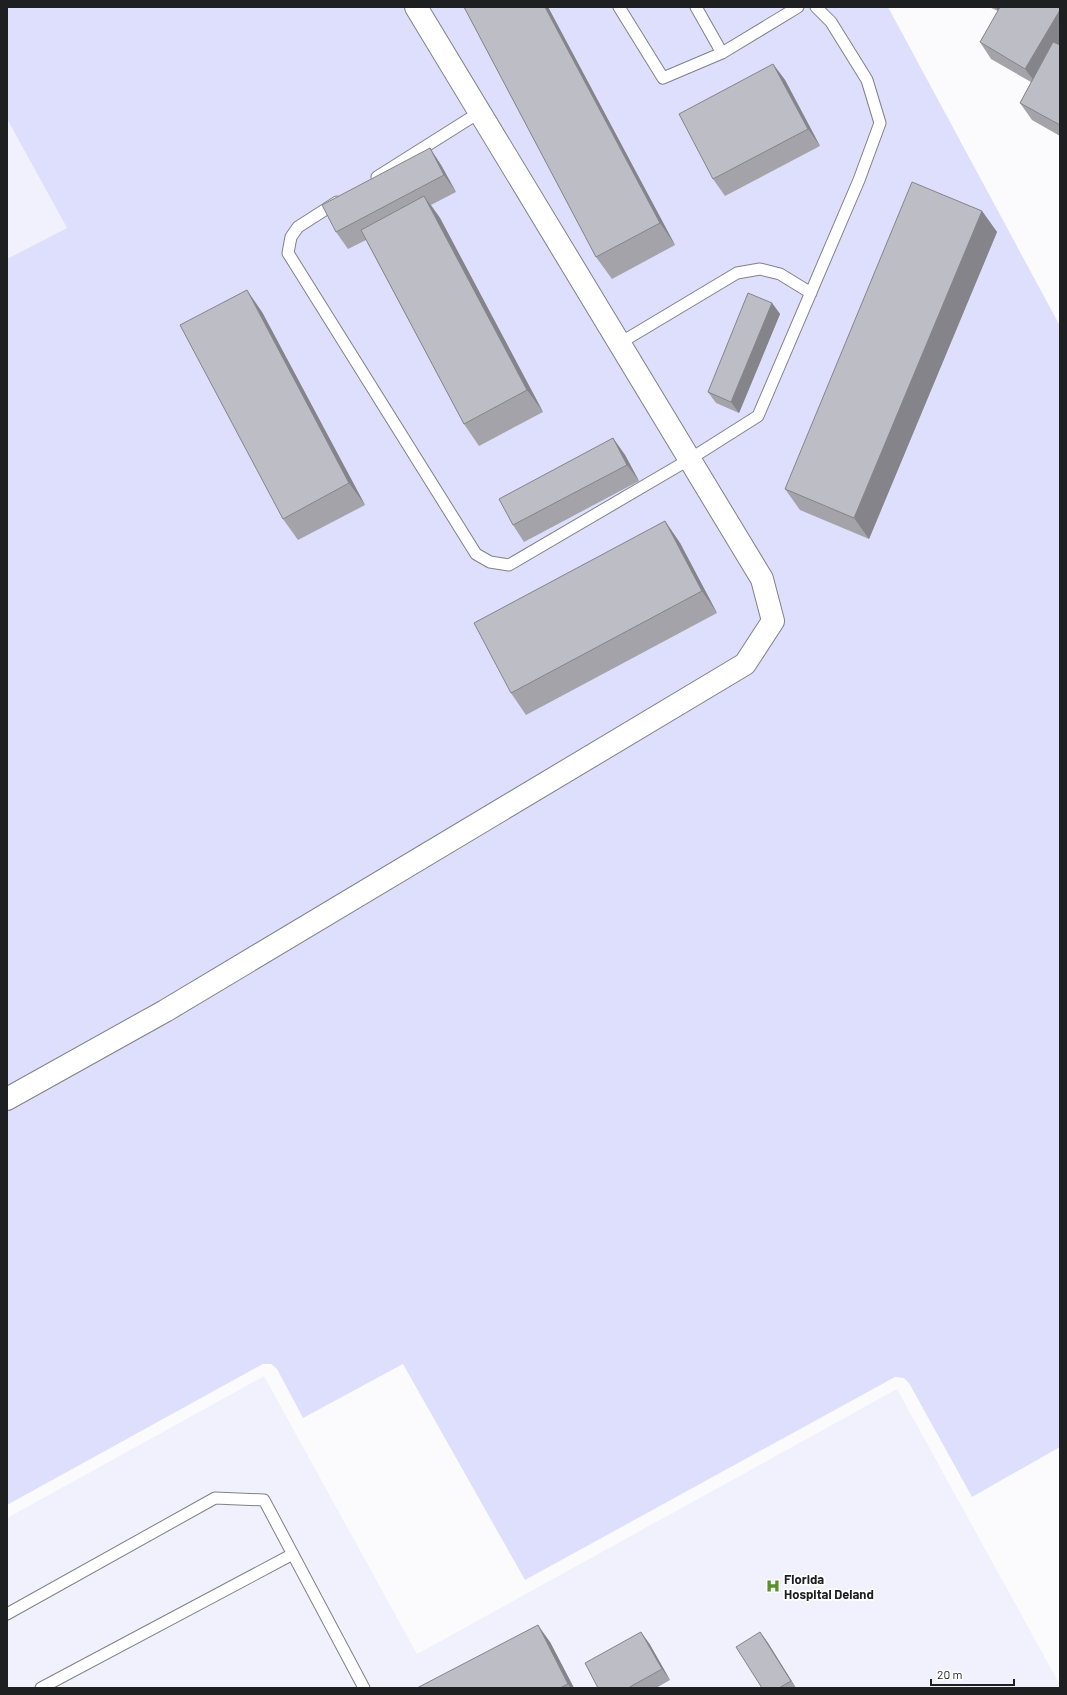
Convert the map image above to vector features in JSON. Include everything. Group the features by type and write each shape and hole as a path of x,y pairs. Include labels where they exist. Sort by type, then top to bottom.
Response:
{"street":[{"path":"7,1099 165,1011 745,664 773,621 762,579 416,7"}],"lane":[{"path":"619,7 663,78 722,53 798,7"},
{"path":"696,7 722,53"},
{"path":"345,197 298,227 291,237 288,254 476,554 490,562 509,565 690,459 758,416 859,180 880,123 867,80 830,22 816,7"},
{"path":"365,184 480,112"},
{"path":"620,343 737,273 760,269 780,274 811,293"},
{"path":"7,1614 215,1498 264,1500 364,1688"},
{"path":"41,1688 293,1554"}],"shaded area":[{"path":"7,7 888,7 1060,326 1060,1447 972,1497 909,1383 904,1378 895,1377 525,1580 403,1364 303,1418 277,1369 271,1364 263,1364 7,1505 7,259 67,228 7,119"},
{"path":"7,119 67,228 7,259"},
{"name":"Florida Hospital Deland","path":"264,1376 417,1654 897,1389 1060,1685 1060,1688 7,1688 7,1518"}],"building":[{"path":"464,7 545,7 660,223 596,257"},
{"path":"1000,7 1060,7 1060,10 1025,69 980,42"},
{"path":"1053,42 1060,45 1060,125 1020,103"},
{"path":"773,64 808,129 713,179 679,114"},
{"path":"430,148 444,175 336,232 322,205"},
{"path":"912,182 982,211 854,518 785,489"},
{"path":"424,196 527,390 464,424 361,230"},
{"path":"247,290 349,483 283,519 180,325"},
{"path":"748,293 772,303 731,402 708,392"},
{"path":"613,438 627,465 513,525 499,499"},
{"path":"665,521 702,591 511,693 474,623"},
{"path":"538,1625 568,1684 560,1688 417,1688"},
{"path":"641,1632 662,1669 628,1688 598,1688 585,1663"},
{"path":"760,1632 791,1681 779,1688 762,1688 736,1647"}],"place":[{"name":"Florida Hospital Deland","path":"773,1586"}]}
